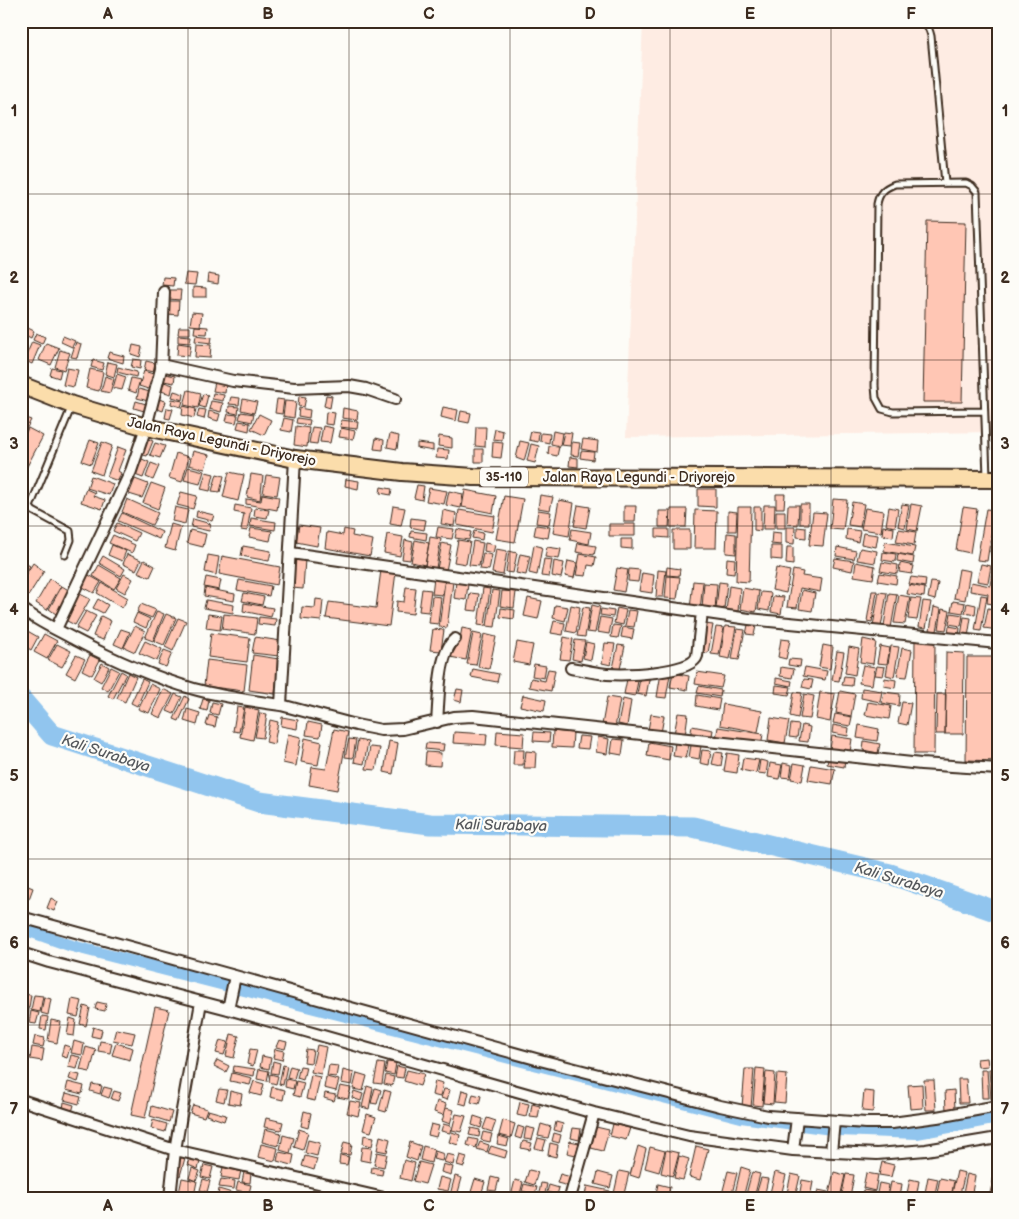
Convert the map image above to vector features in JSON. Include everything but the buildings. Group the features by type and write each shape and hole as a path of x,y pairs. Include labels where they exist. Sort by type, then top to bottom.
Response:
{"main road":[{"name":"Jalan Raya Legundi - Driyorejo","path":"21,385 72,405 146,427 295,459 402,472 474,477 992,479"}],"street":[{"path":"56,629 131,471 146,427 161,365 164,292"},
{"path":"161,365 233,381 294,388 349,386 366,389 395,399"},
{"path":"281,705 295,459"},
{"path":"291,553 758,620 998,643"},
{"path":"21,608 32,617 92,649 148,674 195,689 281,705 381,730 403,729 454,717 473,716 921,764 998,769"},
{"path":"571,668 607,674 643,673 672,670 692,663 695,661 696,656 702,612"},
{"path":"438,722 440,686 445,654 450,643 455,639"},
{"path":"21,917 234,979 536,1059 720,1106 768,1116 834,1123 892,1123 998,1106"},
{"path":"21,953 110,980 201,1002 229,1005 594,1113 689,1136 793,1147 831,1148 877,1154 904,1153 998,1138"},
{"path":"229,1005 234,979"},
{"path":"170,1198 175,1150 201,1002"},
{"path":"21,1100 175,1150 384,1198"},
{"path":"570,1198 594,1113"},
{"path":"793,1147 796,1120"},
{"path":"831,1148 834,1123"}],"lane":[{"path":"917,21 927,25 931,36 945,183"},
{"path":"984,411 887,412 882,410 876,398 879,197 887,186 895,184 968,183 974,187 978,196 984,411 992,479"},
{"path":"65,555 71,540 70,531 32,511 30,507 72,405"}],"shaded area":[{"path":"643,21 998,21 998,432 626,437"}],"waterway":[{"name":"Kali Surabaya","path":"21,699 52,735 259,802 430,824 693,827 890,874 998,912"},
{"path":"21,928 72,946 741,1117 839,1130 917,1133 998,1118"}]}
